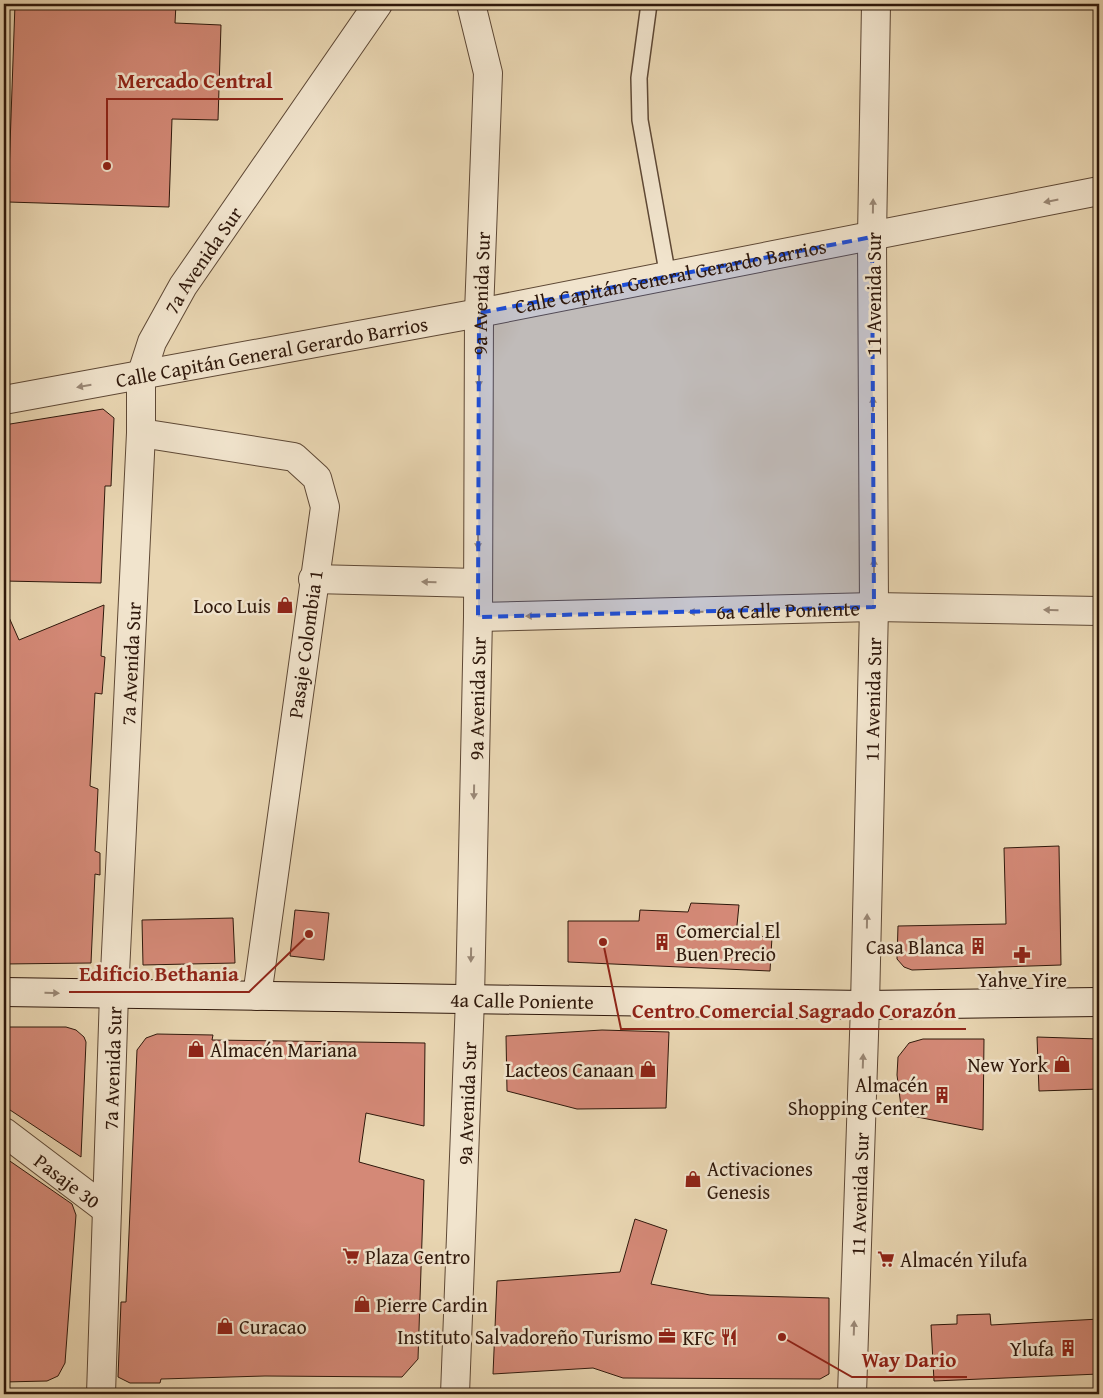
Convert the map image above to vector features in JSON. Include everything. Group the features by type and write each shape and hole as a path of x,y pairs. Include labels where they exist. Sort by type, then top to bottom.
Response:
{"street":[{"name":"7a Avenida Sur","path":"101,1394 114,994 141,432 141,376 152,342 184,286 378,4"},
{"name":"9a Avenida Sur","path":"455,1394 470,999 478,617 479,313 488,73 471,4"},
{"name":"11 Avenida Sur","path":"852,1394 865,1005 874,607 872,237 876,4"},
{"name":"Calle Capitán General Gerardo Barrios","path":"4,400 668,277 1099,191"},
{"name":"Pasaje Colombia 1","path":"141,432 294,457 317,478 325,507 313,579 257,996"},
{"path":"313,579 478,583"},
{"name":"6a Calle Poniente","path":"478,617 874,607 1099,611"},
{"name":"4a Calle Poniente","path":"4,992 865,1005 1099,1002"},
{"name":"Pasaje 30","path":"4,1132 107,1210"}],"lane":[{"path":"649,4 639,78 640,120 668,277"}],"highlighted area":[{"path":"872,237 874,607 478,617 479,313"}],"building":[{"path":"15,4 176,4 175,23 221,25 218,120 172,119 169,207 8,202"},
{"path":"103,409 114,418 111,486 105,486 101,583 4,581 4,425"},
{"path":"104,605 101,656 105,657 102,694 95,693 90,786 98,789 95,851 100,853 100,875 95,874 91,963 4,964 4,606 19,640"},
{"path":"1059,846 1061,965 912,970 904,967 897,959 898,926 1006,924 1004,848"},
{"path":"691,903 739,905 736,935 772,937 770,971 568,962 568,921 639,921 640,910 688,912"},
{"path":"295,910 329,913 324,960 290,956"},
{"path":"233,918 235,963 143,965 142,920"},
{"path":"4,1027 66,1027 76,1030 84,1037 86,1042 81,1157 4,1106"},
{"path":"602,1030 669,1032 666,1108 577,1109 507,1091 506,1036"},
{"path":"157,1034 213,1035 212,1040 425,1043 424,1126 366,1113 359,1162 424,1180 418,1359 402,1377 265,1376 161,1379 160,1383 130,1383 118,1377 121,1302 126,1302 137,1050 146,1038"},
{"name":"New York","path":"1037,1037 1099,1039 1099,1089 1039,1091"},
{"name":"Almacén Shopping Center","path":"923,1039 984,1039 983,1130 902,1114 897,1075 898,1057 909,1043"},
{"path":"4,1157 72,1204 76,1215 65,1363 58,1376 47,1381 4,1382"},
{"path":"635,1219 667,1230 651,1284 710,1295 829,1298 829,1374 820,1379 623,1378 593,1368 493,1374 497,1281 620,1272"},
{"path":"990,1314 991,1325 1099,1319 1099,1374 934,1381 931,1325 957,1324 957,1315"}],"place":[{"name":"Mercado Central","path":"107,166"},
{"name":"Loco Luis","path":"285,605"},
{"name":"Edificio Bethania","path":"309,934"},
{"name":"Centro Comercial Sagrado Corazón","path":"603,942"},
{"name":"Comercial El Buen Precio","path":"662,942"},
{"name":"Casa Blanca","path":"978,946"},
{"name":"Yahve Yire","path":"1022,955"},
{"name":"Almacén Mariana","path":"196,1049"},
{"name":"New York","path":"1062,1064"},
{"name":"Lacteos Canaan","path":"648,1069"},
{"name":"Almacén Shopping Center","path":"942,1095"},
{"name":"Activaciones Genesis","path":"693,1179"},
{"name":"Plaza Centro","path":"351,1256"},
{"name":"Almacén Yilufa","path":"886,1259"},
{"name":"Pierre Cardin","path":"362,1304"},
{"name":"Curacao","path":"225,1326"},
{"name":"Instituto Salvadoreño Turismo","path":"667,1336"},
{"name":"KFC","path":"729,1337"},
{"name":"Way Dario","path":"782,1337"},
{"name":"Ylufa","path":"1068,1348"}]}
